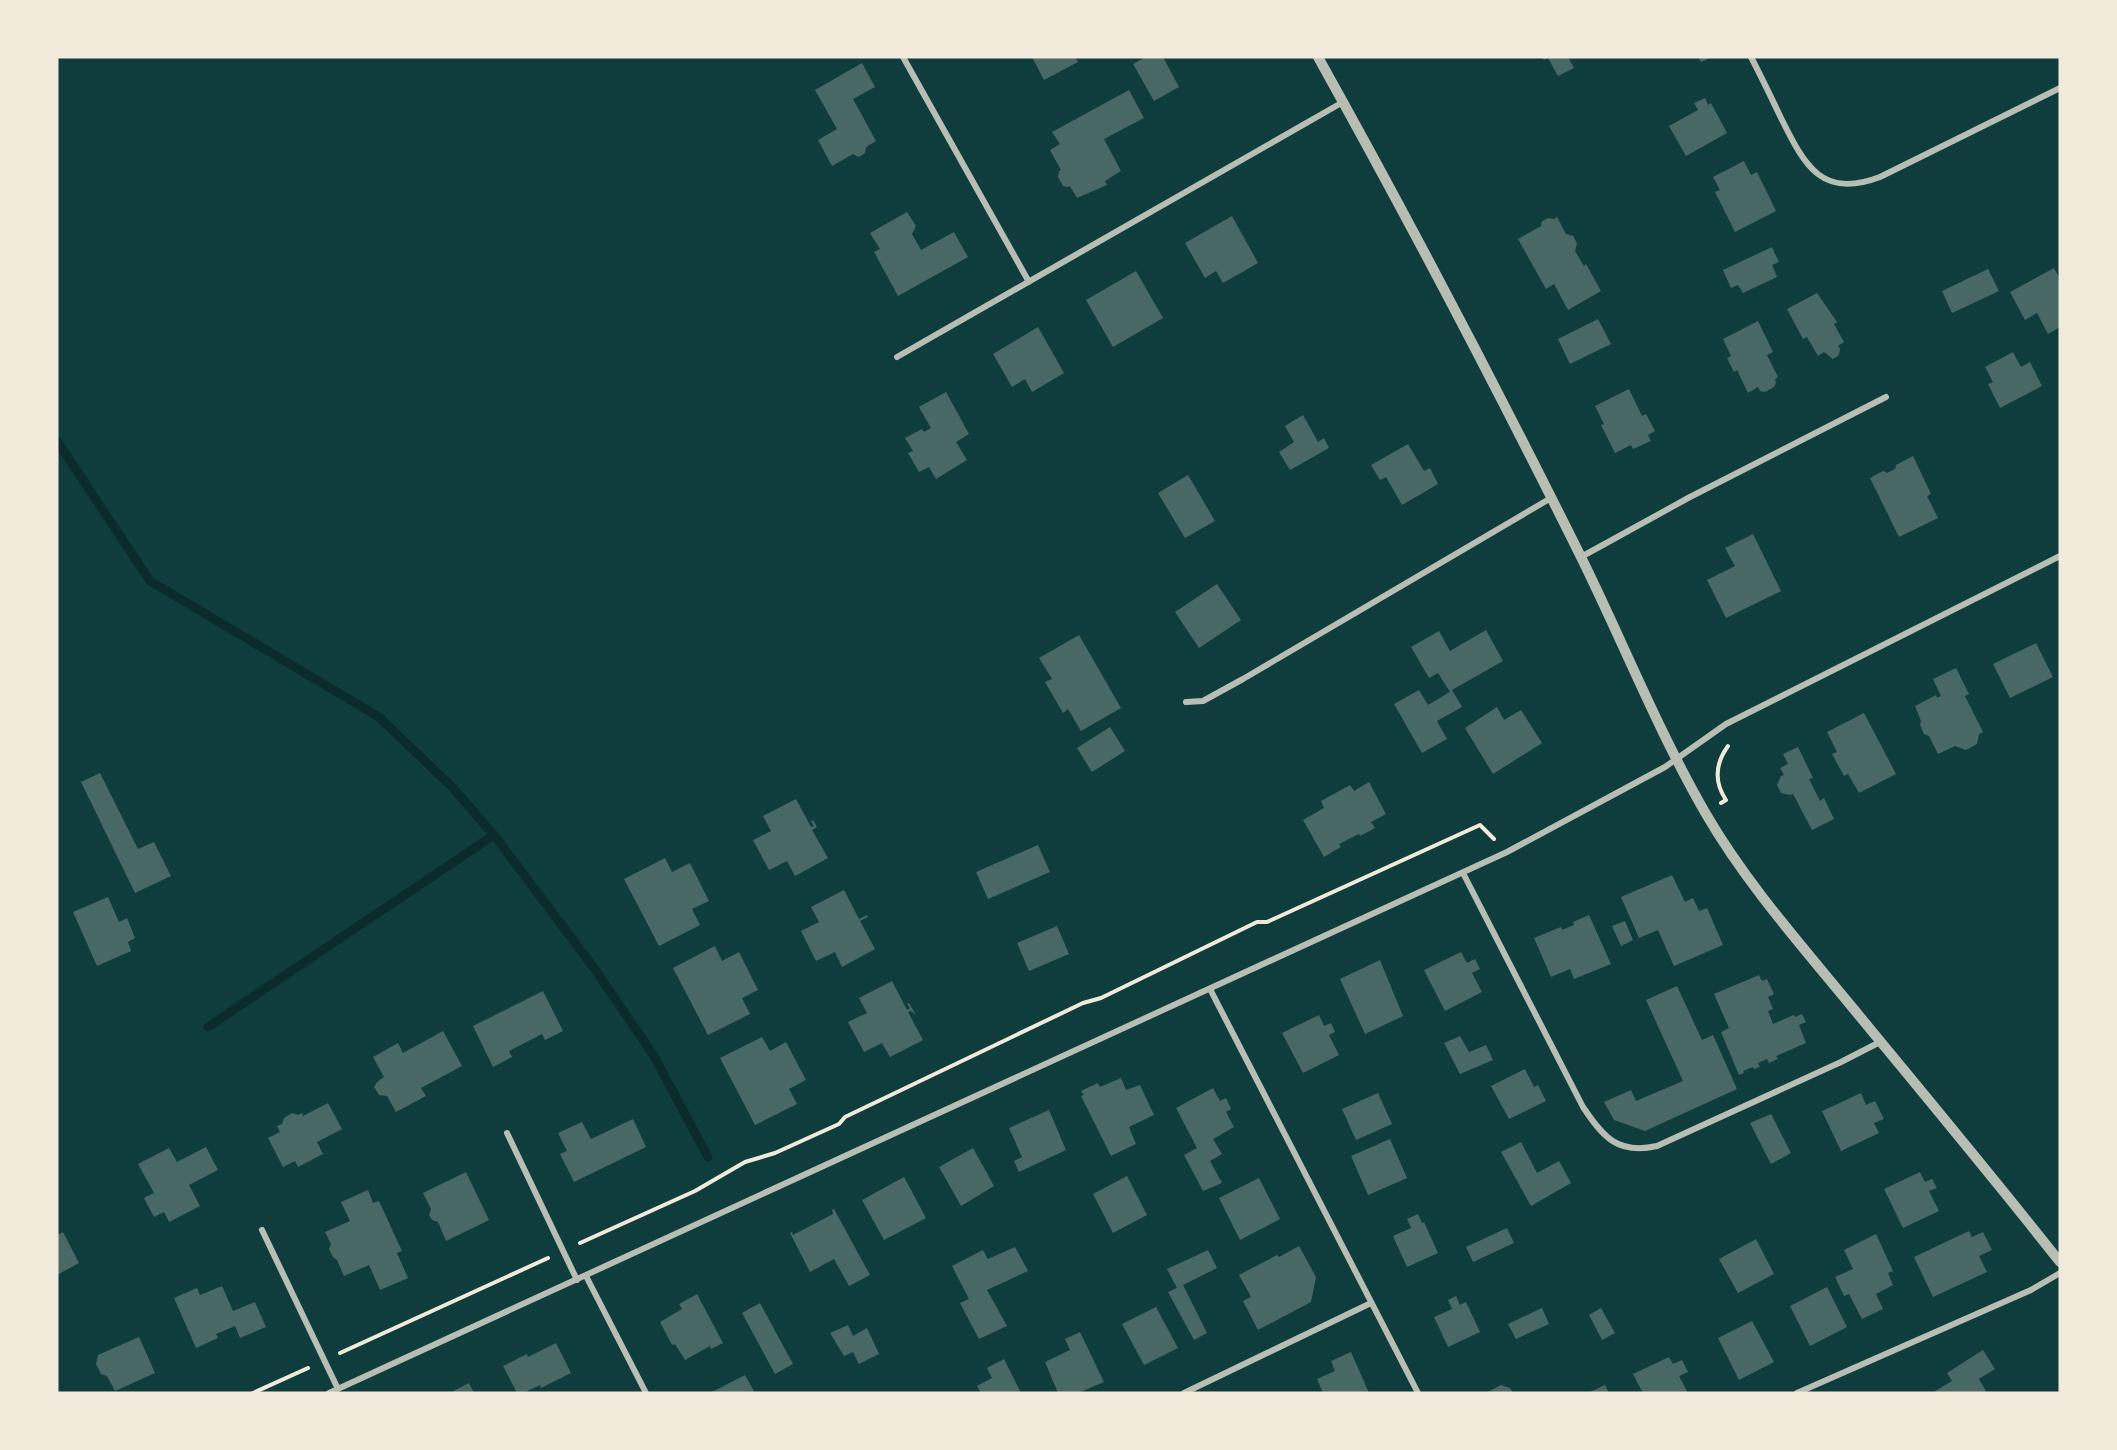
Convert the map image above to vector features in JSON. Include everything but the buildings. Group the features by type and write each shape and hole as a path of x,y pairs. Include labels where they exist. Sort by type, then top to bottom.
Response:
{"street":[{"path":"903,57 1029,282"},
{"path":"1318,57 1430,260 1517,427 1581,557 1648,702 1706,815 1727,848 1783,923 2060,1262"},
{"path":"1751,57 1799,154 1813,170 1827,180 1845,184 1865,182 1880,177 2060,88"},
{"path":"897,357 1343,102"},
{"path":"1581,557 1690,496 1886,397"},
{"path":"1186,702 1203,700 1243,679 1551,498"},
{"path":"329,1393 1463,873 1547,832 1677,759 1726,724 1771,700 2060,556"},
{"path":"1463,873 1583,1107 1597,1128 1610,1141 1626,1148 1642,1149 1657,1146 1881,1042"},
{"path":"1210,989 1418,1393"},
{"path":"507,1133 577,1280"},
{"path":"262,1230 338,1389"},
{"path":"1797,1393 2031,1290 2060,1273"},
{"path":"586,1276 646,1393"},
{"path":"1184,1393 1371,1303"}],"path":[{"path":"1706,815 1726,800 1716,774 1723,753 1729,744"},
{"path":"253,1393 695,1191 745,1162 776,1153 839,1124 845,1117 1083,1004 1101,998 1246,927 1257,922 1267,922 1480,825"}],"waterway":[{"path":"57,441 150,581 379,717 452,787 494,835 594,968 654,1056 708,1157"},
{"path":"208,1027 494,835"}]}
